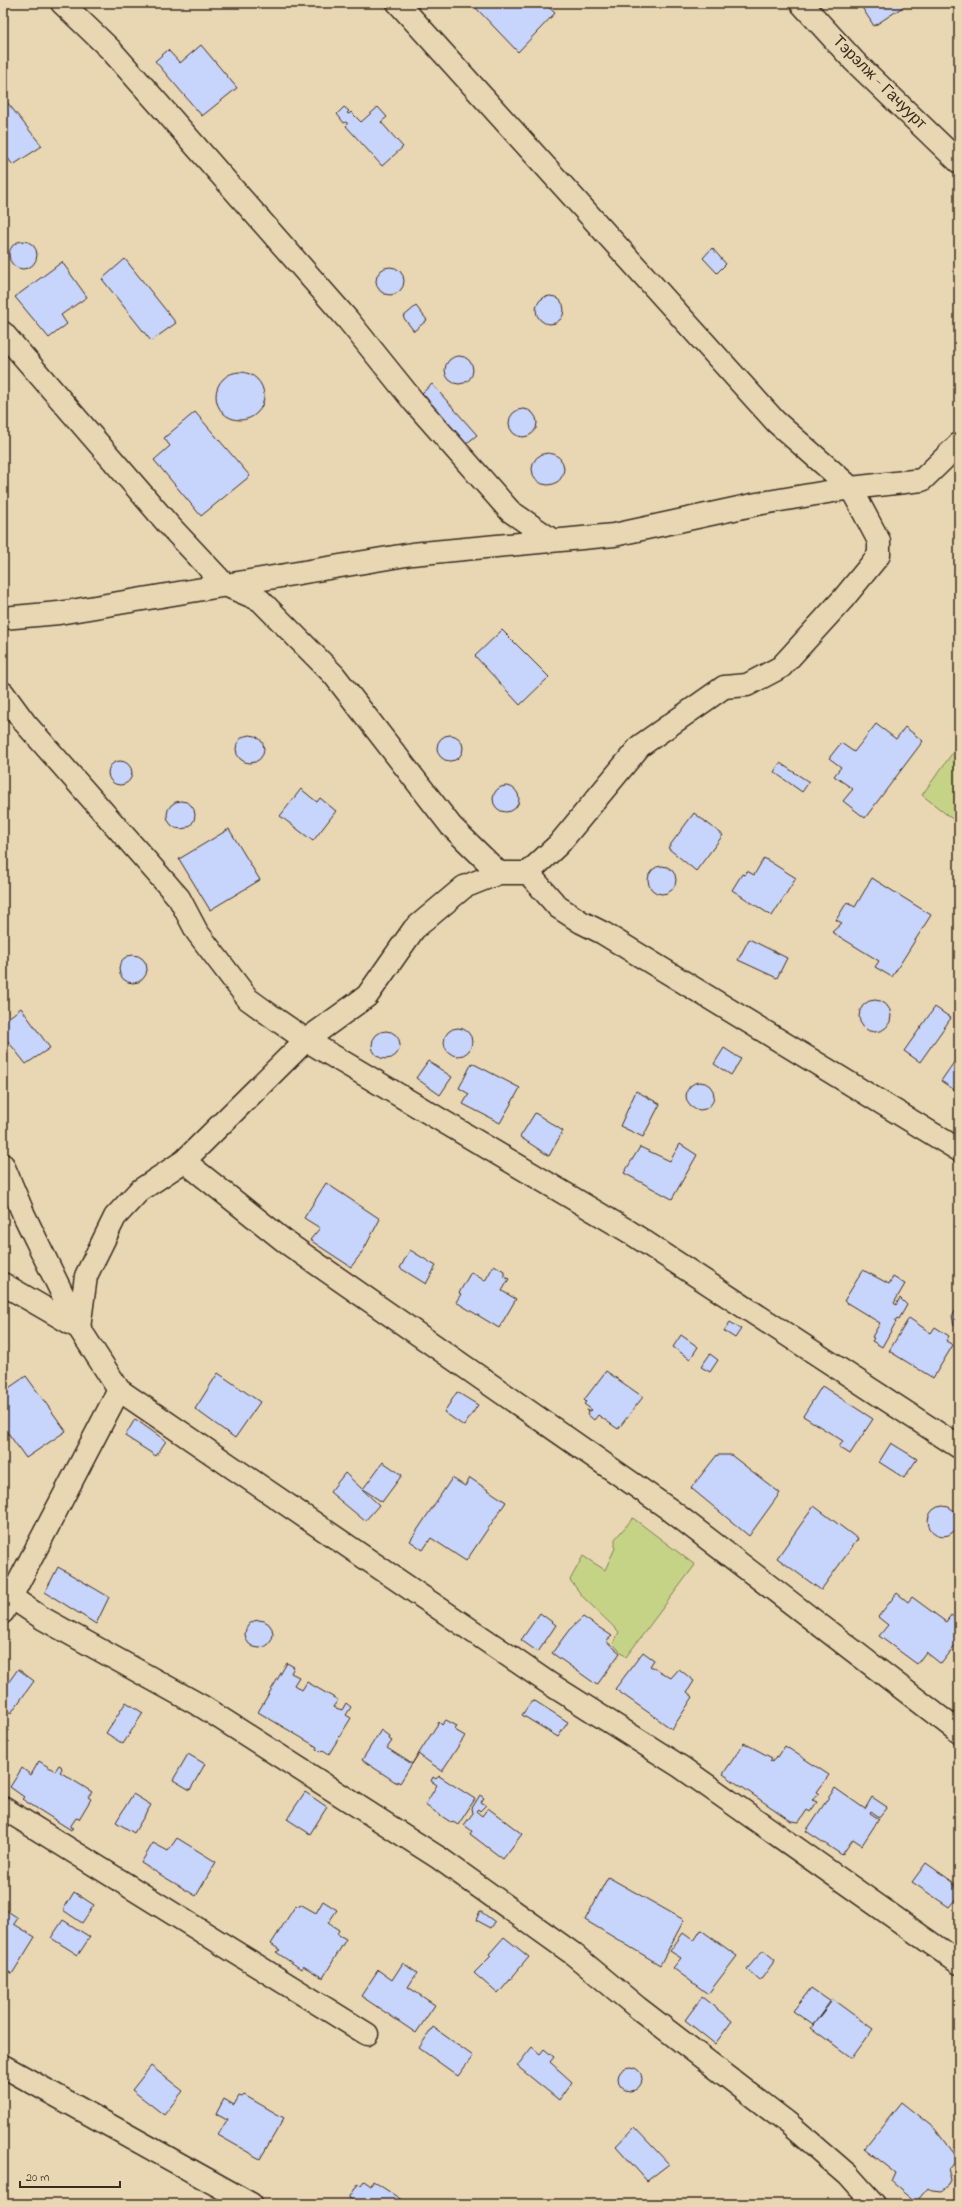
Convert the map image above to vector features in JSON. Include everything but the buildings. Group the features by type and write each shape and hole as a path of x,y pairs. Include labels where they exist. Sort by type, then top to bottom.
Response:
{"street":[{"path":"62,3 110,49 152,96 348,320 414,402 510,511 552,540"},
{"path":"80,1328 86,1276 115,1217 139,1191 184,1161 306,1040 367,996 414,929 464,887 499,873 528,873 559,844 640,746 724,687 746,685 780,667 843,599 879,556 879,541 851,488 776,422 398,3"},
{"name":"Тэрэлж - Гачуурт","path":"801,3 854,61 959,162"},
{"path":"3,333 167,523 225,586 260,600 334,675 451,826 499,873"},
{"path":"3,618 59,613 412,554 614,535 757,504 851,488 922,480 959,444"},
{"path":"3,693 25,723 179,898 197,932 248,999 306,1040 628,1231 959,1447"},
{"path":"528,873 558,907 581,922 603,933 959,1150"},
{"path":"184,1161 288,1243 668,1509 959,1732"},
{"path":"3,1165 24,1215 80,1328 119,1390 544,1680 681,1767 959,1964"},
{"path":"3,1284 80,1328"},
{"path":"119,1390 7,1605 42,1618 203,1707 445,1862 572,1953 638,2008 789,2124 848,2175 874,2204"},
{"path":"3,1808 367,2034"},
{"path":"3,2066 251,2204"}],"green space":[{"path":"959,744 959,815 955,821 922,795"},
{"path":"633,1518 695,1565 626,1657 613,1644 619,1632 583,1597 570,1580 583,1556 605,1570 615,1548 615,1539"}]}
